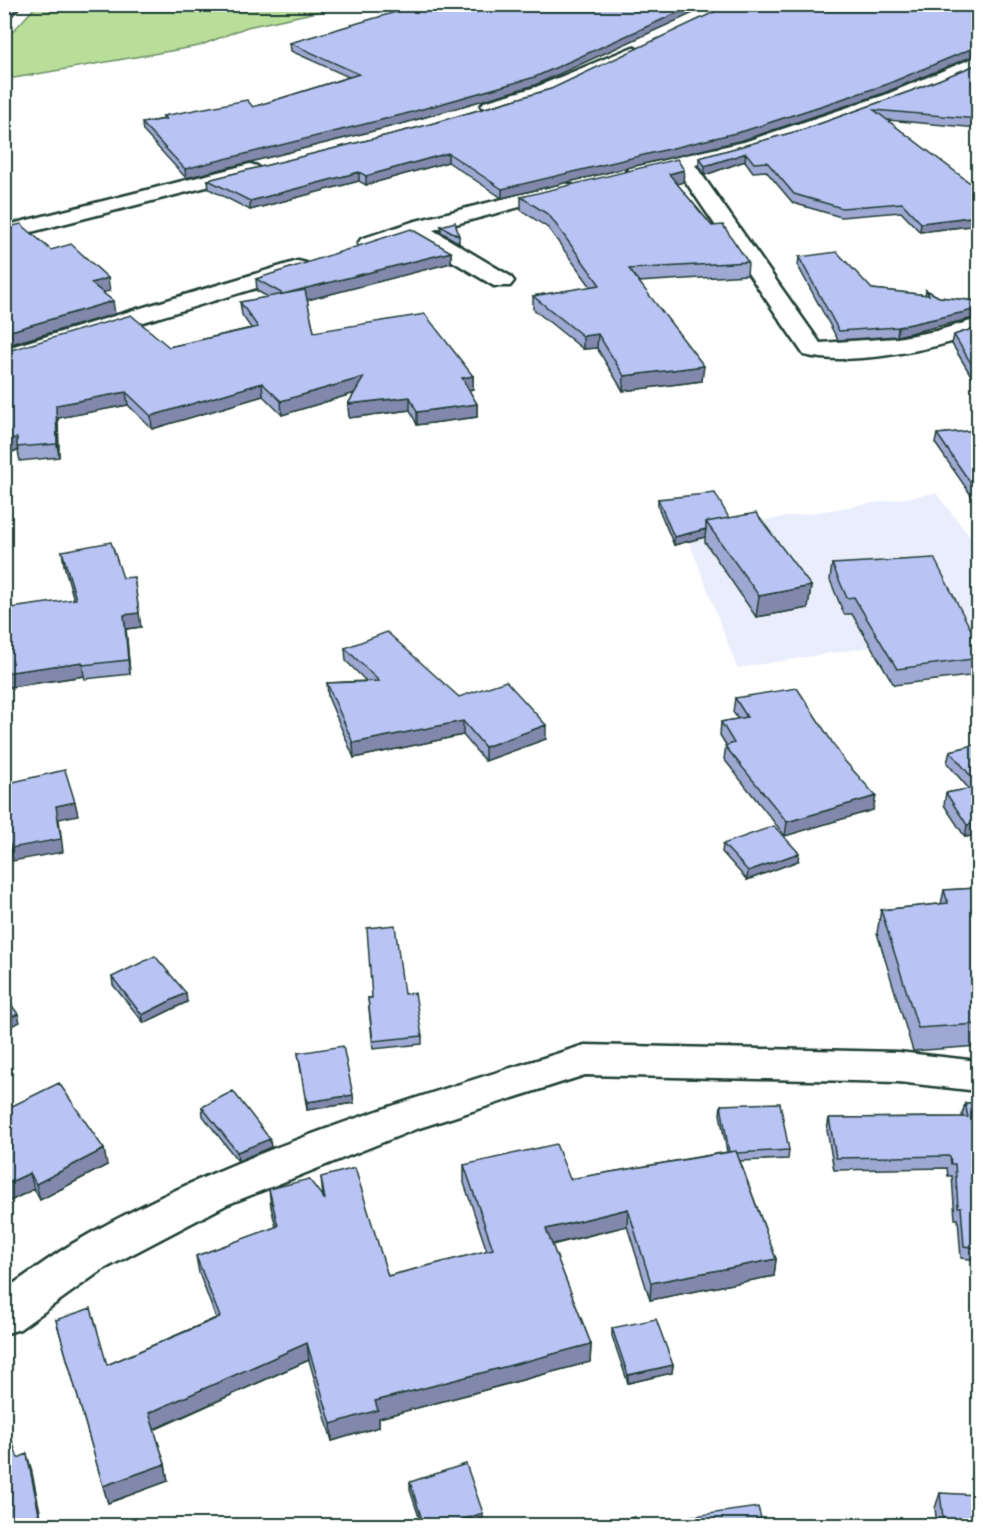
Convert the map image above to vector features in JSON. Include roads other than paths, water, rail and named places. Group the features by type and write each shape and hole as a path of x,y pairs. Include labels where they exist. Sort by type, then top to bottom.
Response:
{"street":[{"path":"467,113 543,91 655,42"},
{"path":"616,177 750,147 892,99 978,62"},
{"path":"683,162 813,350 857,351 950,336 978,326"},
{"path":"4,232 269,165"},
{"path":"349,251 415,230 582,185"},
{"path":"415,230 502,281"},
{"path":"4,357 317,262"},
{"path":"4,1315 87,1257 211,1192 402,1118 585,1060 898,1067 978,1076"}]}
